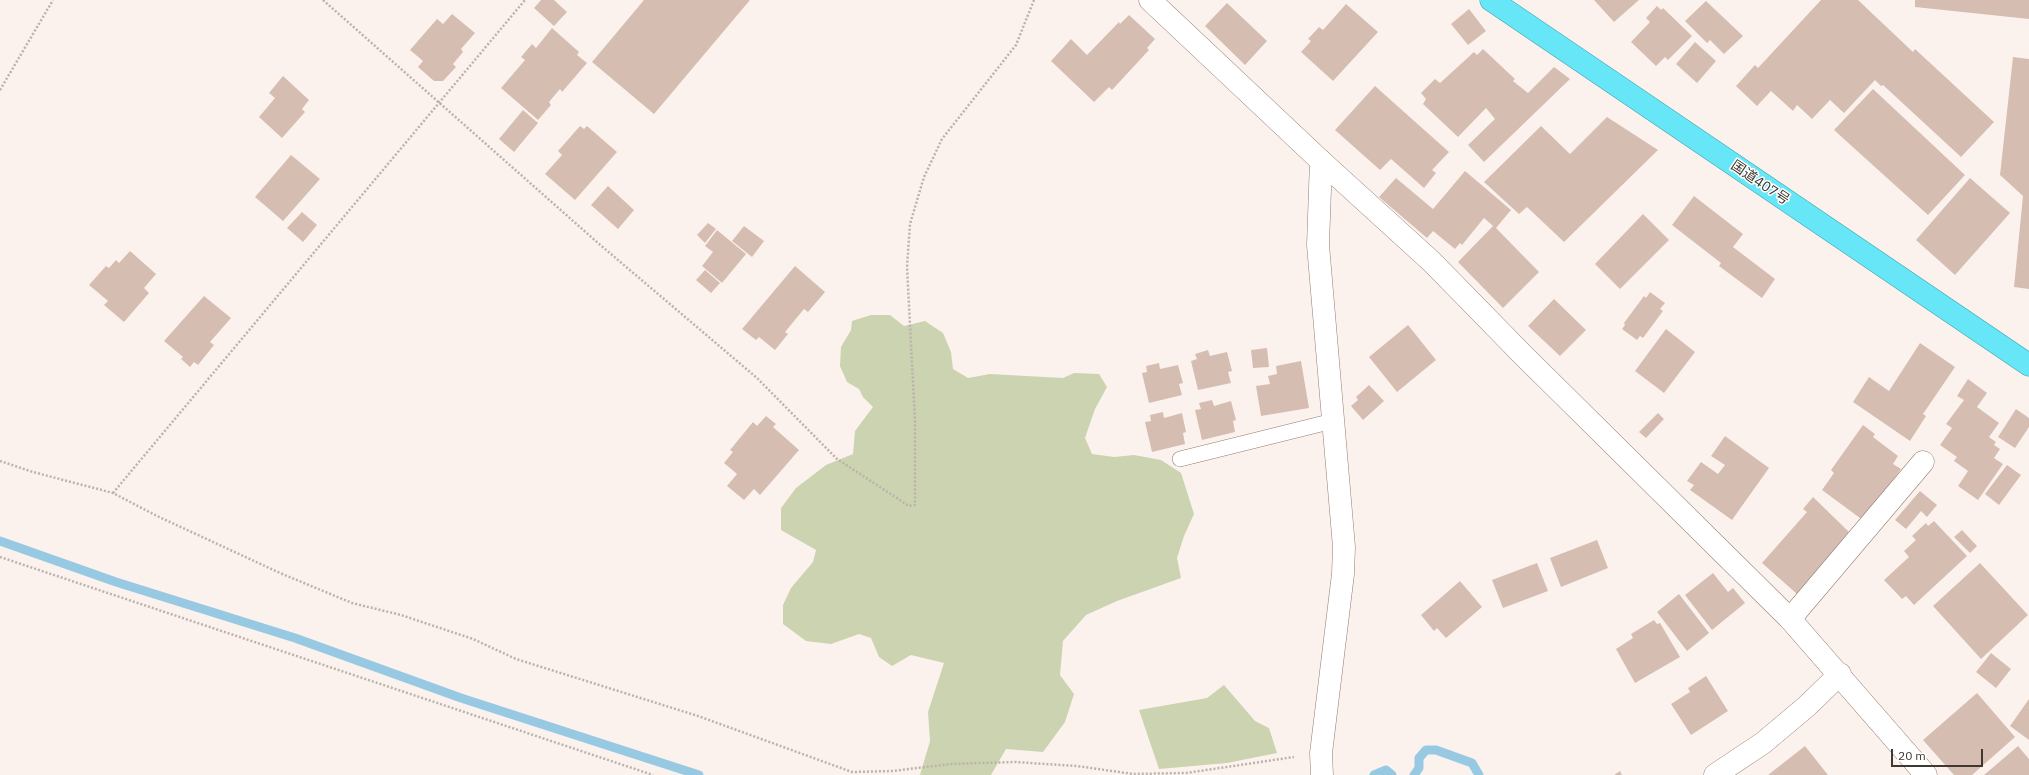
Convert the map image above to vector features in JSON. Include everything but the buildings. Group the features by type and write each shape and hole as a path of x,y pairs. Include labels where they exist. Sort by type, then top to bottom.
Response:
{"highway":[{"name":"国道407号","path":"1491,0 2029,365"}],"street":[{"path":"1150,0 1432,262 1522,354 1790,619 1840,674 1926,775"},
{"path":"1322,161 1318,245 1344,547 1343,574 1321,752 1322,775"},
{"path":"1790,619 1923,462"},
{"path":"1715,775 1762,743 1807,706 1840,674"}],"lane":[{"path":"1180,459 1333,421"}],"path":[{"path":"0,90 53,0"},
{"path":"323,0 598,243 758,378 837,459 909,506 915,505 916,422 907,267 910,224 924,177 942,139 1016,46 1034,0"},
{"path":"113,493 524,0"},
{"path":"0,461 33,472 113,493 157,516 280,573 352,603 401,615 473,639 516,659 698,716 852,772 893,771 950,764 1015,762 1077,766 1133,774 1186,773 1321,752"},
{"path":"0,557 653,775"}],"green space":[{"path":"871,315 890,315 904,326 925,321 943,333 951,352 953,369 968,378 990,374 1063,378 1074,373 1099,374 1107,387 1095,409 1085,438 1092,454 1114,457 1134,455 1161,460 1181,473 1194,514 1184,536 1177,558 1181,578 1117,601 1086,615 1063,641 1060,675 1074,694 1065,722 1043,752 1006,749 991,775 920,775 930,741 928,712 944,663 911,655 892,666 879,657 871,638 859,634 831,644 806,641 783,624 783,605 791,588 813,562 816,550 781,530 781,508 796,488 826,465 853,454 855,431 873,407 863,397 859,389 847,382 840,366 841,347 851,330 852,321"},
{"path":"1224,685 1255,721 1269,728 1277,753 1227,763 1159,769 1139,710 1207,698"}],"waterway":[{"path":"0,541 116,582 295,638 461,698 699,775"},
{"path":"1414,775 1419,768 1419,758 1426,750 1436,750 1472,763 1479,775"},
{"path":"1374,775 1386,770 1392,775"}]}
